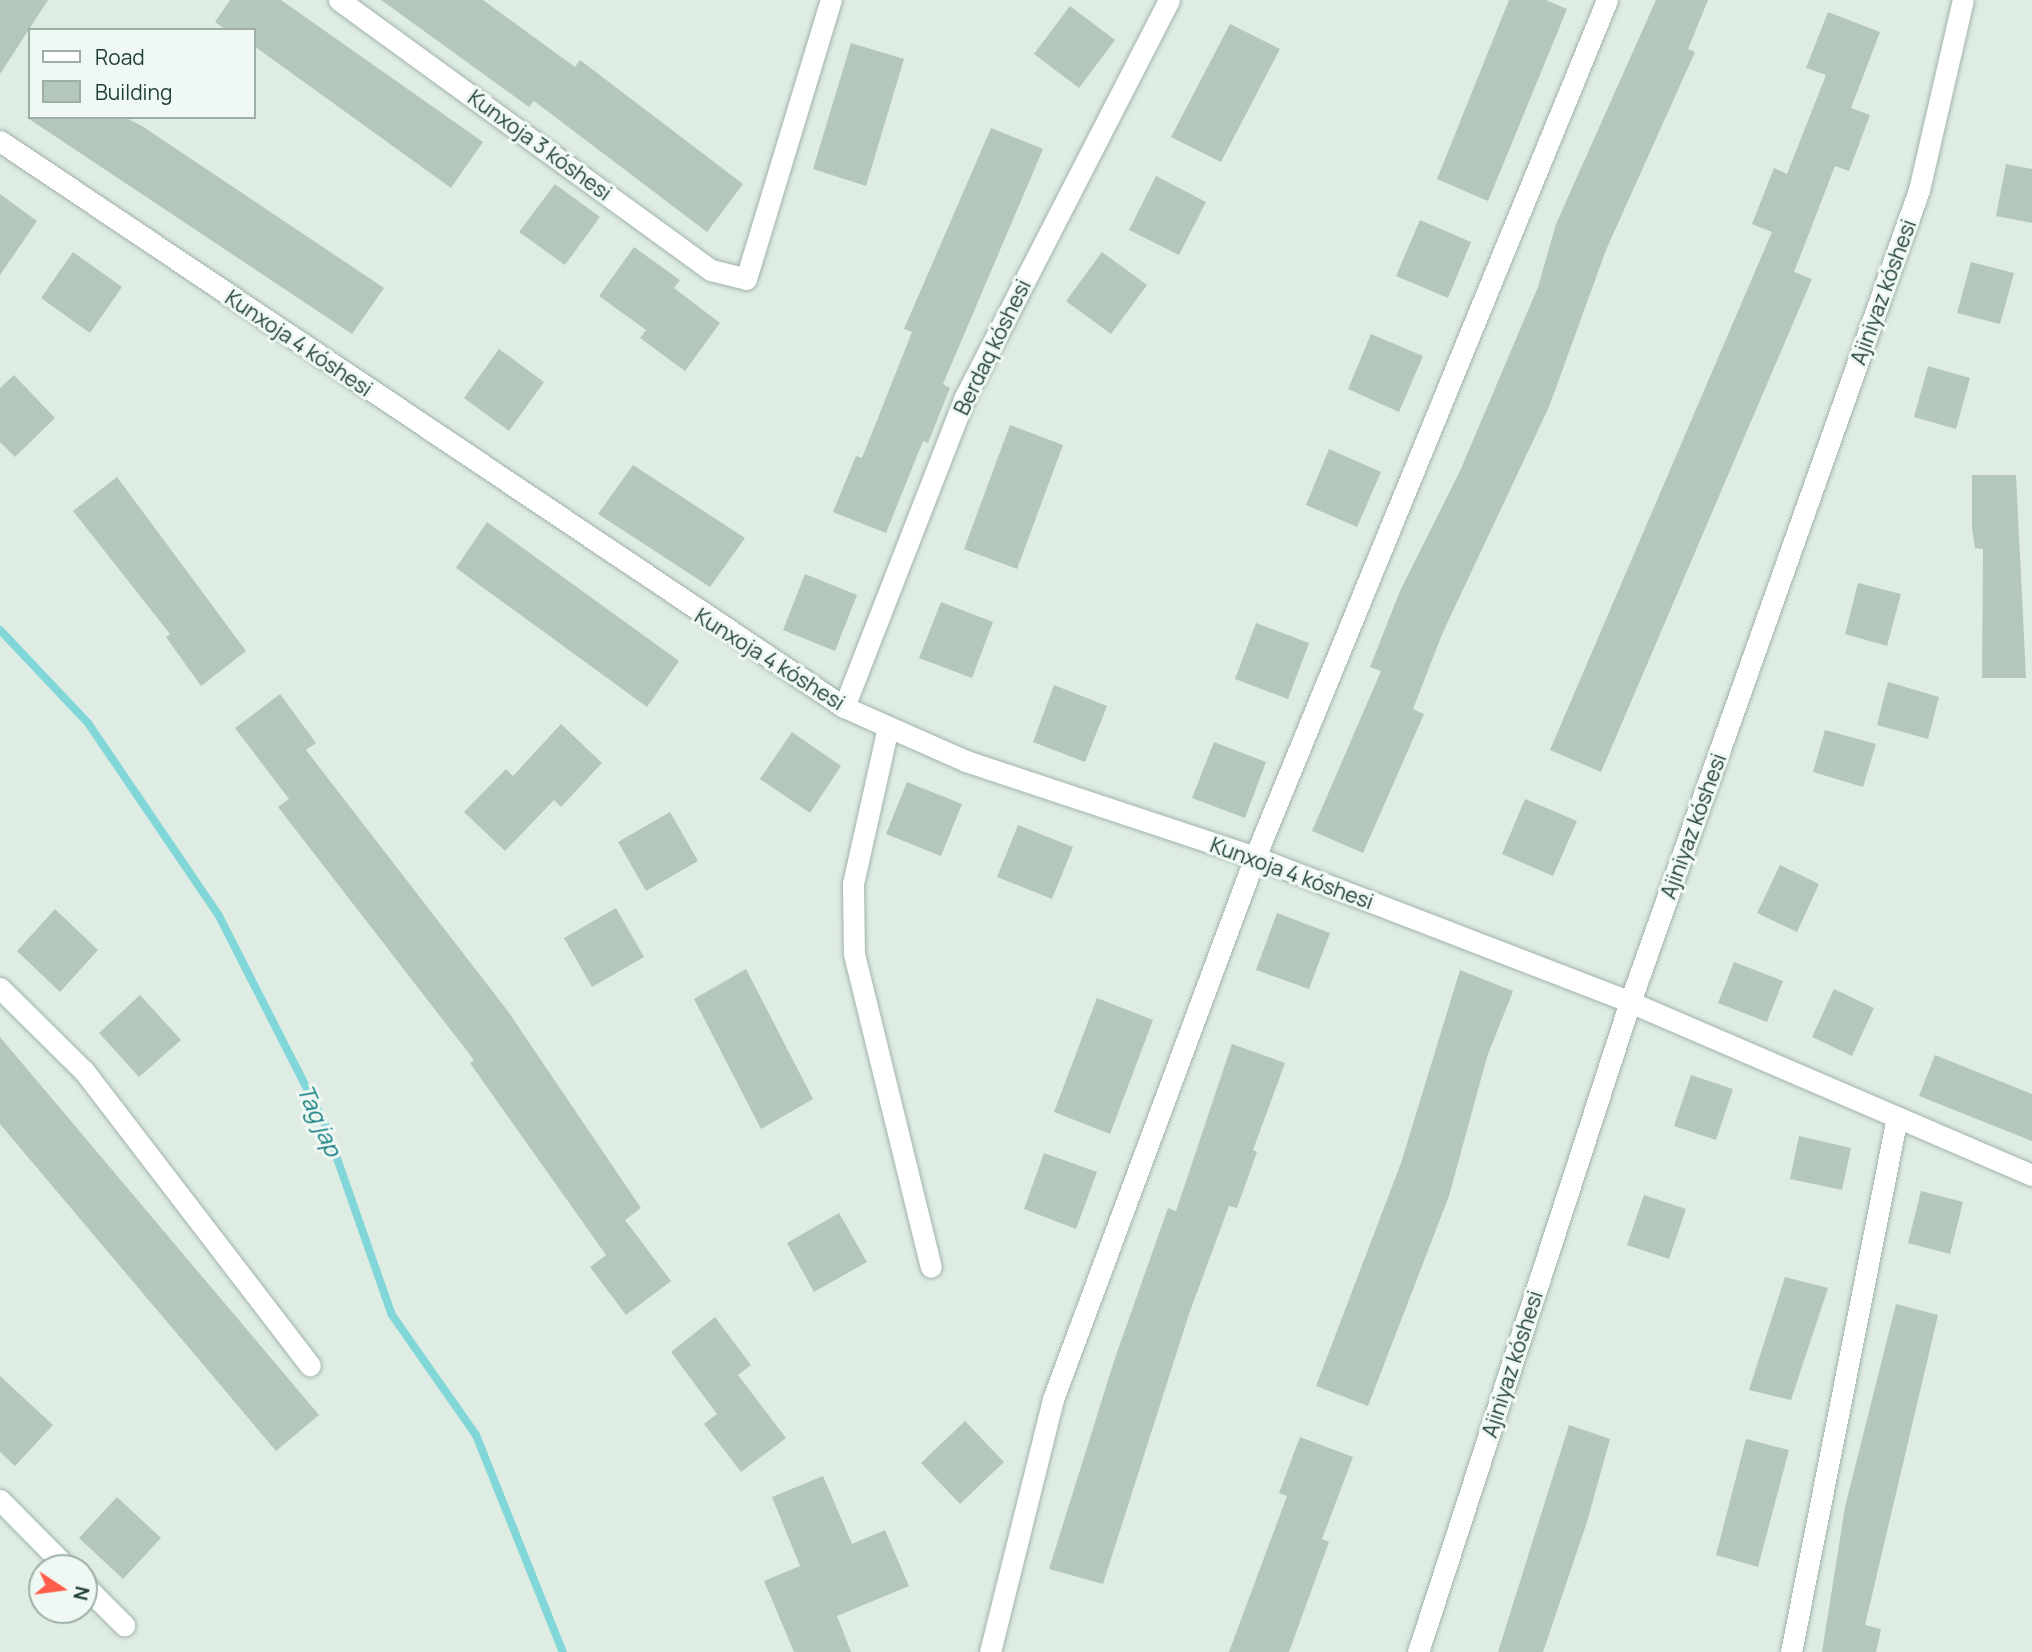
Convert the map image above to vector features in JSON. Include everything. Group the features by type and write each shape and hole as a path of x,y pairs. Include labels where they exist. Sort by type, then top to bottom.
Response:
{"street":[{"name":"Kunxoja 3 kóshesi","path":"339,0 712,270 746,279 831,0"},
{"name":"Berdaq kóshesi","path":"844,706 965,397 1169,0"},
{"path":"990,1652 1053,1399 1255,857 1607,0"},
{"name":"Ajiniyaz kóshesi","path":"1418,1652 1630,1002 1919,190 1963,0"},
{"name":"Kunxoja 4 kóshesi","path":"0,141 844,706 966,761 1255,857 1630,1002 2032,1175"},
{"path":"888,727 853,884 854,954 931,1267"},
{"path":"0,988 84,1071 310,1365"},
{"path":"1791,1652 1897,1117"},
{"path":"0,1500 53,1554"},
{"path":"98,1599 124,1625"}],"building":[{"path":"0,0 48,0 28,28 0,74"},
{"path":"230,0 281,0 483,142 451,188 256,47 256,28 223,28 215,22"},
{"path":"381,0 483,0 575,67 580,60 743,184 707,232 534,101 529,107"},
{"path":"1509,0 1546,0 1567,9 1488,201 1437,179"},
{"path":"1656,0 1708,0 1688,49 1695,52 1606,250 1549,407 1443,632 1413,709 1424,714 1363,853 1312,831 1381,671 1370,667 1400,591 1460,471 1538,287 1556,224"},
{"path":"1070,6 1115,40 1079,88 1034,54"},
{"path":"1828,12 1880,32 1851,108 1870,115 1849,171 1835,166 1794,272 1812,279 1601,772 1550,750 1772,232 1752,224 1774,168 1787,174 1826,75 1806,68"},
{"path":"1230,24 1280,49 1221,162 1171,137"},
{"path":"851,43 904,59 866,186 813,169"},
{"path":"29,119 128,119 142,126 384,288 352,334"},
{"path":"991,128 1043,149 943,384 950,388 928,443 923,441 886,533 833,512 856,456 862,458 912,332 904,329"},
{"path":"2006,164 2032,169 2032,223 1996,216"},
{"path":"1156,176 1206,202 1179,255 1129,230"},
{"path":"555,184 600,217 565,265 519,232"},
{"path":"0,194 37,221 0,275"},
{"path":"1420,220 1471,242 1448,298 1396,276"},
{"path":"634,247 680,280 674,288 720,323 685,371 640,338 646,330 599,296"},
{"path":"73,252 122,287 90,333 41,298"},
{"path":"1102,252 1147,285 1111,334 1066,301"},
{"path":"1971,262 2014,273 2000,324 1957,313"},
{"path":"1371,334 1423,356 1399,412 1348,389"},
{"path":"499,349 544,382 509,431 464,398"},
{"path":"1928,366 1970,378 1956,429 1914,417"},
{"path":"14,375 55,418 15,457 0,442 0,388"},
{"path":"1010,425 1063,445 1017,569 964,549"},
{"path":"1329,449 1381,472 1357,527 1306,505"},
{"path":"633,465 745,538 710,587 598,514"},
{"path":"1972,475 2016,475 2026,678 1982,678 1983,549 1975,548 1972,528"},
{"path":"117,477 246,651 201,686 166,637 170,634 73,511"},
{"path":"487,522 679,661 647,707 456,568"},
{"path":"805,574 857,595 835,651 783,630"},
{"path":"1858,583 1901,594 1887,646 1845,634"},
{"path":"941,602 993,622 972,678 919,658"},
{"path":"1256,623 1309,643 1288,699 1235,679"},
{"path":"1888,682 1939,697 1928,739 1877,725"},
{"path":"1054,685 1107,706 1085,762 1033,742"},
{"path":"280,694 316,743 306,750 507,1010 641,1208 625,1220 671,1281 626,1315 590,1267 606,1255 470,1063 474,1060 278,807 289,799 235,728"},
{"path":"561,724 602,763 561,807 554,800 505,851 464,812 506,769 513,776"},
{"path":"1825,730 1876,744 1863,787 1813,772"},
{"path":"792,732 841,766 810,813 760,779"},
{"path":"1214,742 1266,762 1245,818 1192,798"},
{"path":"907,782 962,804 941,856 886,834"},
{"path":"1525,799 1577,821 1553,876 1502,854"},
{"path":"670,812 698,861 646,891 618,842"},
{"path":"1018,825 1073,847 1052,899 997,877"},
{"path":"1780,865 1819,884 1797,932 1757,913"},
{"path":"616,908 644,957 592,987 564,938"},
{"path":"55,909 98,950 60,992 17,951"},
{"path":"1277,913 1330,933 1309,989 1256,970"},
{"path":"1734,962 1783,981 1767,1022 1718,1003"},
{"path":"746,969 813,1099 761,1129 694,999"},
{"path":"1460,970 1513,991 1487,1057 1449,1196 1368,1406 1316,1386 1401,1163"},
{"path":"1834,989 1874,1008 1852,1056 1812,1037"},
{"path":"140,995 181,1040 139,1077 99,1033"},
{"path":"1097,998 1153,1020 1110,1134 1054,1112"},
{"path":"0,1037 319,1415 276,1451 0,1124"},
{"path":"1232,1044 1285,1063 1253,1150 1257,1152 1237,1208 1229,1206 1189,1314 1103,1584 1049,1569 1115,1358 1168,1208 1176,1211"},
{"path":"1935,1055 2032,1094 2032,1141 1919,1096"},
{"path":"1691,1075 1733,1089 1716,1140 1674,1126"},
{"path":"1799,1136 1851,1148 1842,1190 1790,1179"},
{"path":"1044,1153 1097,1172 1076,1229 1024,1209"},
{"path":"1921,1191 1963,1202 1950,1254 1908,1243"},
{"path":"1644,1195 1686,1209 1669,1259 1627,1245"},
{"path":"839,1213 867,1262 814,1292 787,1243"},
{"path":"1785,1277 1828,1288 1791,1400 1749,1390"},
{"path":"1896,1304 1938,1315 1865,1625 1881,1629 1876,1652 1822,1652 1845,1507"},
{"path":"715,1317 751,1365 738,1375 786,1438 741,1472 704,1424 717,1414 671,1352"},
{"path":"0,1376 53,1425 15,1466 0,1452"},
{"path":"965,1421 1004,1462 960,1504 921,1463"},
{"path":"1569,1425 1610,1439 1587,1522 1543,1652 1498,1652"},
{"path":"1300,1437 1353,1457 1322,1539 1329,1542 1289,1652 1229,1652 1287,1496 1279,1493"},
{"path":"1746,1439 1789,1450 1758,1567 1716,1555"},
{"path":"823,1476 852,1544 885,1530 909,1586 837,1616 851,1652 794,1652 764,1581 800,1566 772,1497"},
{"path":"117,1497 161,1538 123,1579 79,1538"}],"waterway":[{"name":"Tag jap","path":"0,630 88,723 219,916 325,1124 392,1315 476,1435 563,1652"}]}
